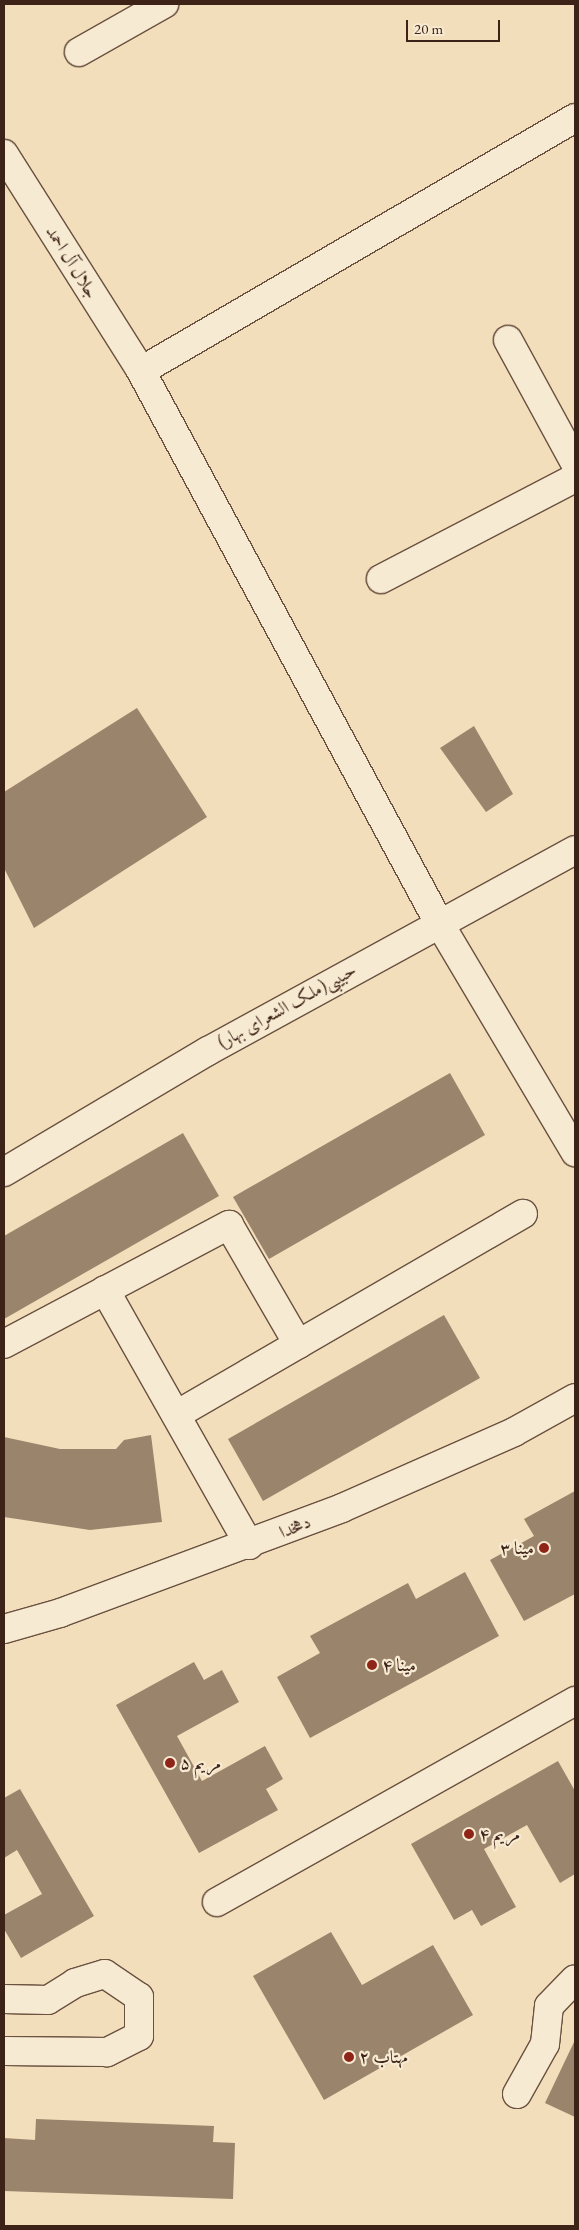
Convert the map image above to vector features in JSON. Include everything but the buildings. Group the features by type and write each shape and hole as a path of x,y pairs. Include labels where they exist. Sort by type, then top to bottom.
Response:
{"street":[{"path":"79,52 164,4"},
{"path":"141,371 575,118"},
{"name":"جلال آل احمد","path":"4,154 141,371 438,921 575,1152"},
{"path":"508,340 575,463"},
{"path":"381,580 575,478"},
{"name":"حبیبی(ملک الشعرای بهار)","path":"4,1172 438,921 575,850"},
{"path":"176,1415 523,1214"},
{"path":"4,1344 229,1225 298,1344"},
{"path":"106,1290 249,1545"},
{"name":"دهخدا","path":"4,1629 60,1614 249,1545 514,1432 575,1398"},
{"path":"217,1902 575,1701"},
{"path":"4,1999 48,2000 75,1983 105,1974 139,1997 139,2036 107,2052 4,2051"},
{"path":"517,2094 545,2044 549,2006 575,1979"}],"place":[{"name":"مینا ۳","path":"544,1548"},
{"name":"مینا ۴","path":"372,1665"},
{"name":"مریم ۵","path":"170,1763"},
{"name":"مریم ۴","path":"469,1834"},
{"name":"مهتاب ۲","path":"349,2057"}]}
